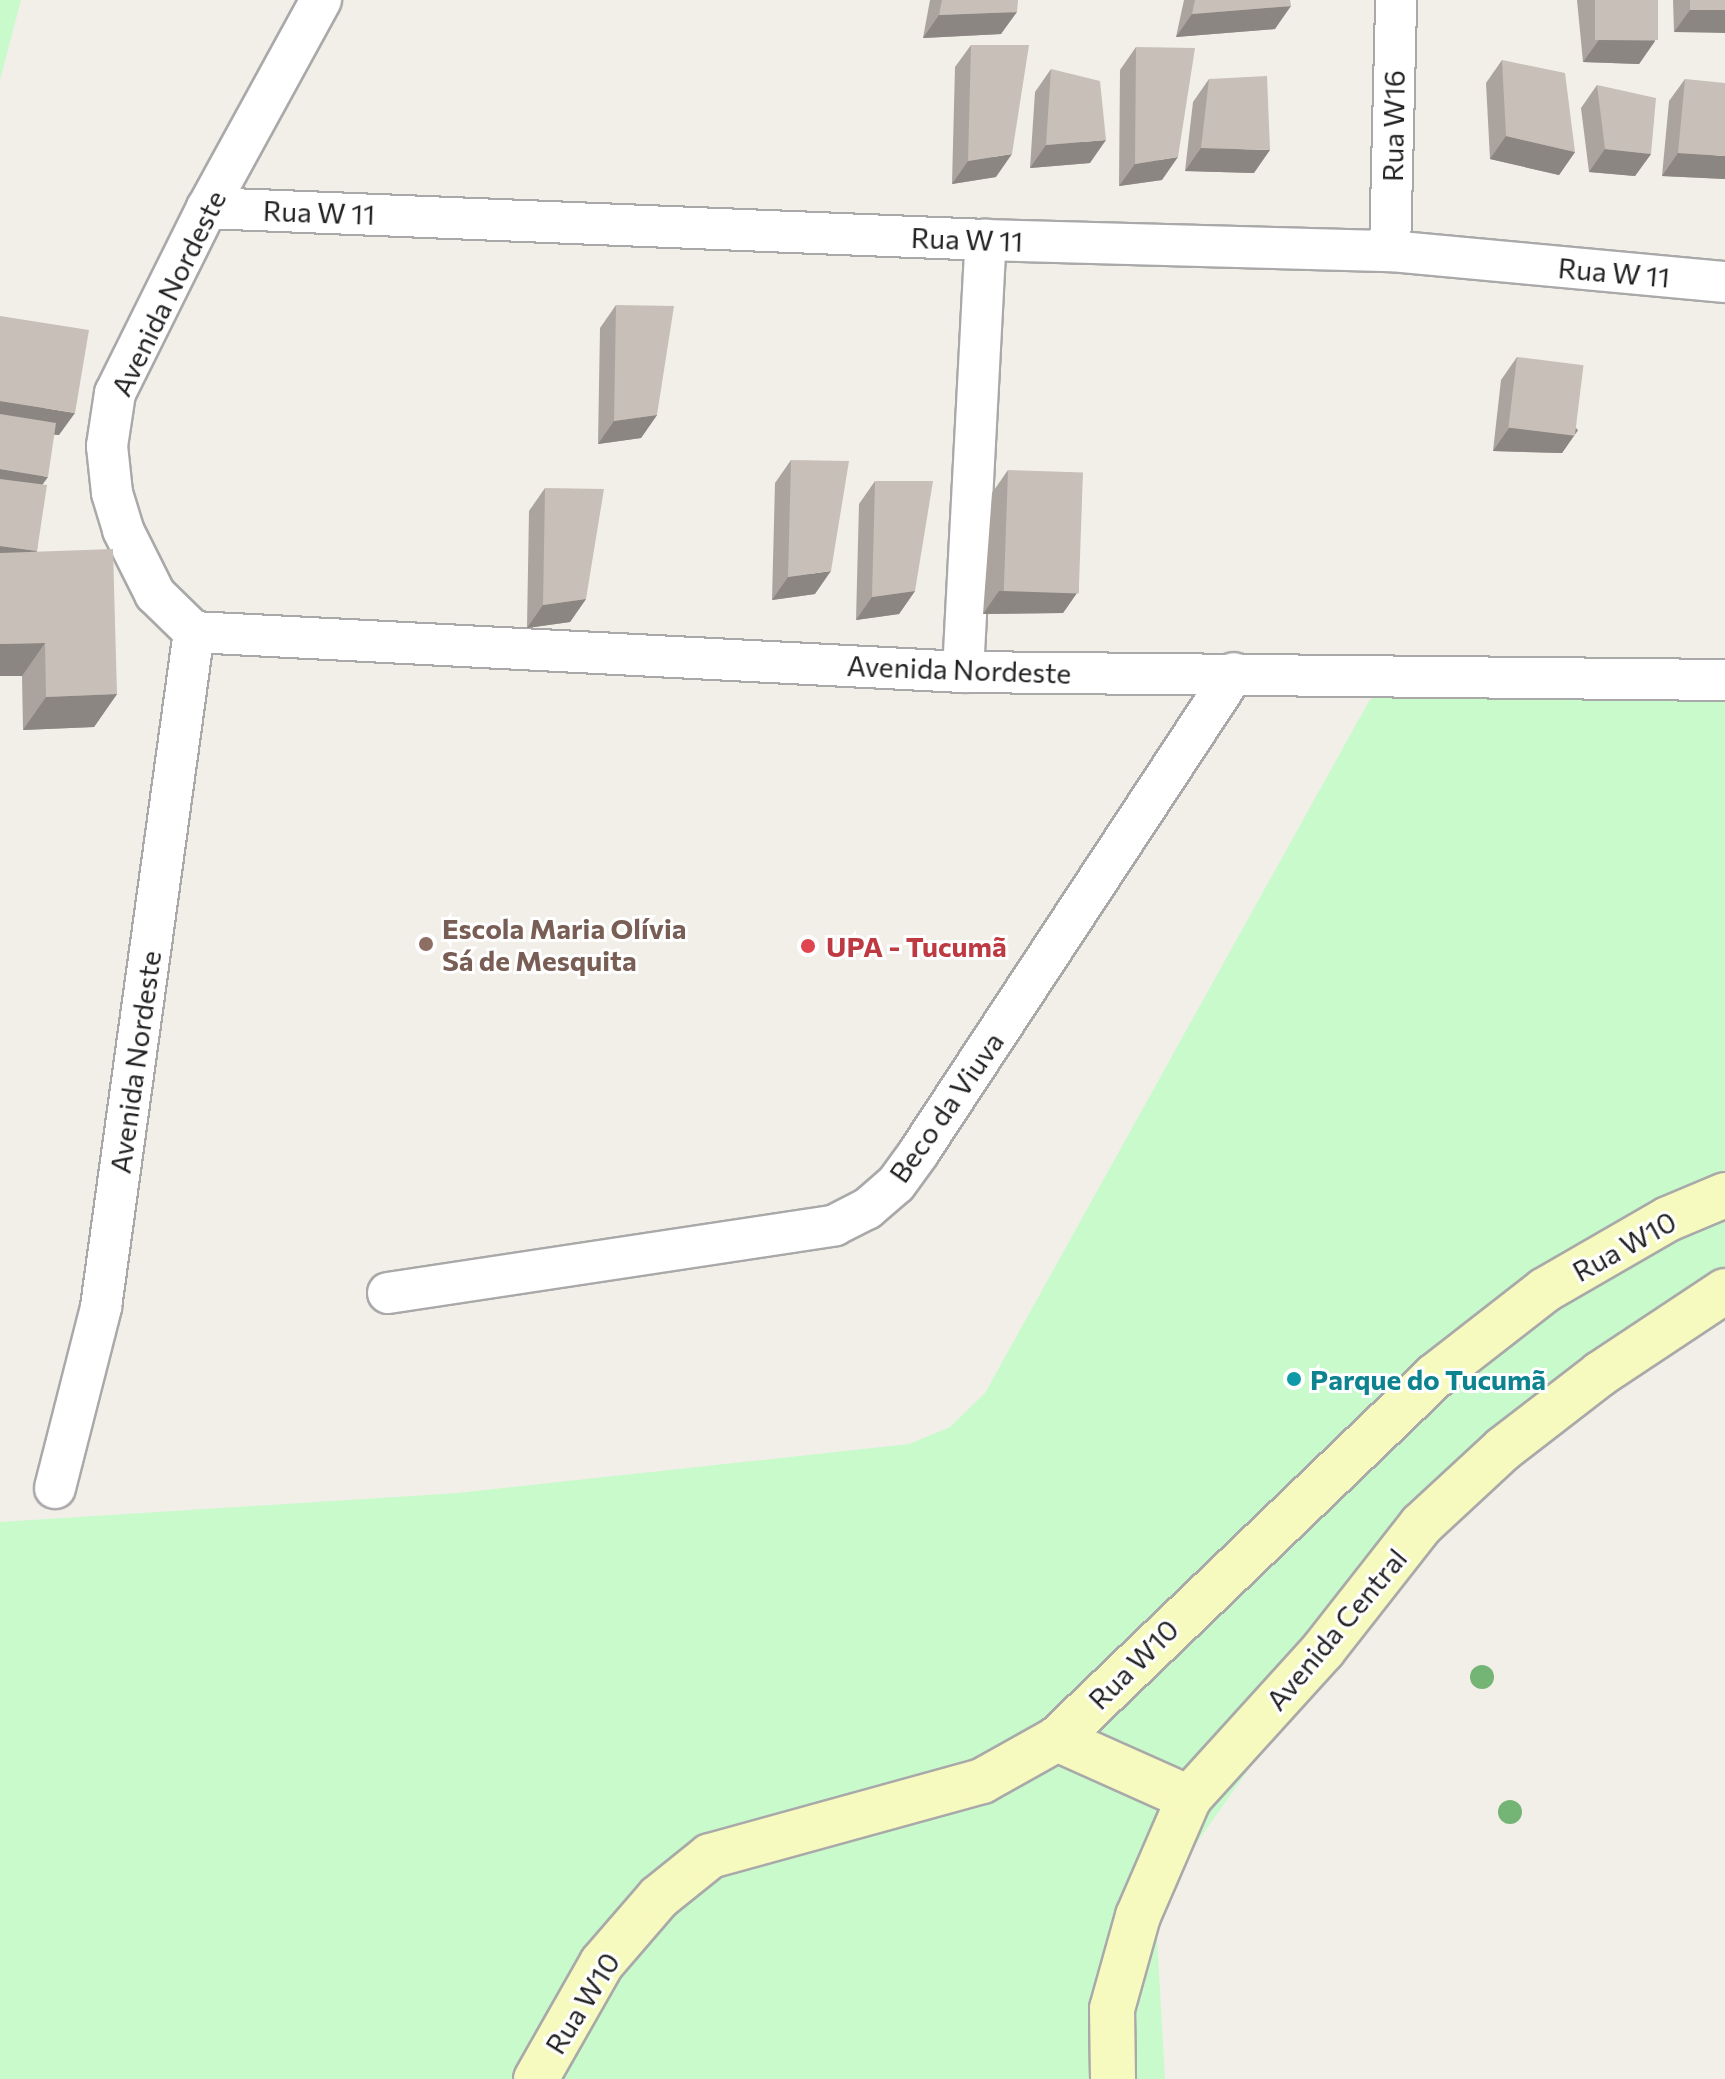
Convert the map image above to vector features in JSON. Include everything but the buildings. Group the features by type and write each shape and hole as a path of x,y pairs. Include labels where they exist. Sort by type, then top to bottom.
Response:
{"street":[{"name":"Avenida Nordeste","path":"321,0 207,208 115,393 107,446 112,493 123,530 155,594 194,632 963,672 1725,680"},
{"name":"Rua W16","path":"1390,251 1396,0"},
{"name":"Rua W 11","path":"207,208 986,240 1390,251 1725,282"},
{"path":"963,672 986,240"},
{"name":"Avenida Nordeste","path":"55,1488 101,1307 194,632"},
{"name":"Beco da Viuva","path":"388,1293 835,1225 867,1209 896,1184 919,1152 1234,673"},
{"name":"Rua W10","path":"536,2079 602,1963 659,1897 710,1856 982,1781 1057,1739 1436,1375 1545,1290 1668,1219 1725,1195"},
{"name":"Avenida Central","path":"1113,2079 1112,2009 1138,1916 1189,1798 1323,1650 1421,1525 1503,1449 1600,1374 1725,1291"},
{"path":"1057,1739 1189,1798"}],"green space":[{"path":"0,0 21,0 0,80"},
{"name":"Parque do Tucumã","path":"1400,677 1725,678 1725,1300 1415,1533 1155,1902 1165,2079 0,2079 0,1522 458,1493 909,1444 950,1427 985,1393 1369,701"}],"place":[{"name":"Escola Maria Olívia Sá de Mesquita","path":"426,944"},
{"name":"UPA - Tucumã","path":"808,946"},
{"name":"Parque do Tucumã","path":"1294,1379"}]}
